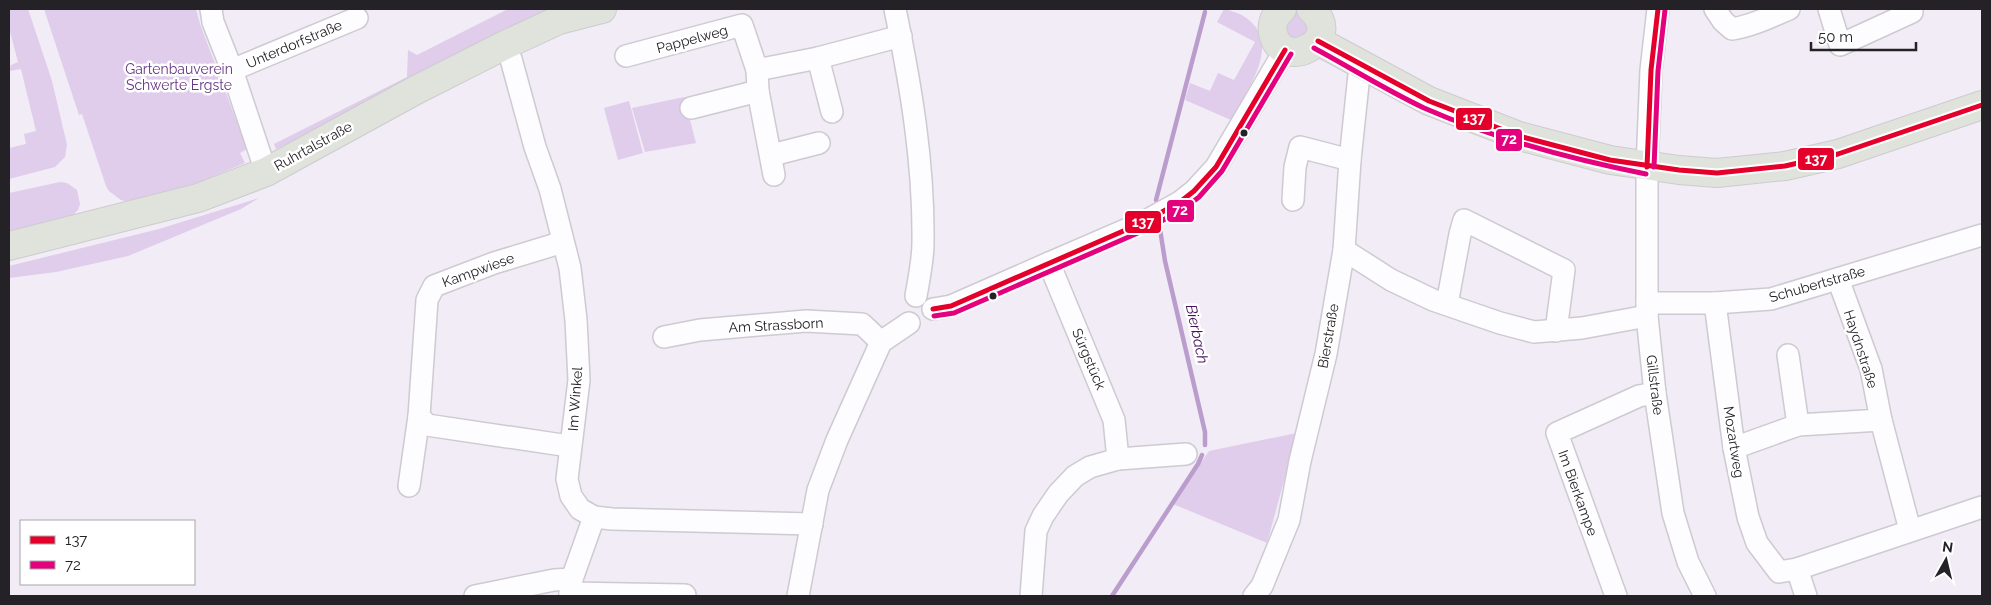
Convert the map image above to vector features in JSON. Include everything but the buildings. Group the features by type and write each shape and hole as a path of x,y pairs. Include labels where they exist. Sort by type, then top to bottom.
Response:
{"main road":[{"name":"Ruhrtalstraße","path":"9,246 198,198 266,172 416,90 505,45 559,20 602,9"},
{"path":"1273,11 1272,31 1274,38 1285,50 1297,53 1309,49 1318,41 1321,32 1321,22 1317,13 1311,9"},
{"path":"1318,41 1429,101 1518,136 1610,160 1647,167 1717,173 1785,166 1838,154 1982,104"}],"street":[{"name":"Unterdorfstraße","path":"211,9 213,22 232,70 266,172"},
{"path":"895,9 920,151 923,244 916,296"},
{"name":"Gillstraße","path":"1658,9 1651,70 1647,167 1647,309 1655,393 1674,513 1688,562 1705,596"},
{"path":"1715,9 1723,21 1732,29 1742,28 1788,9"},
{"path":"1829,9 1840,45 1912,12"},
{"name":"Unterdorfstraße","path":"232,70 356,18"},
{"name":"Pappelweg","path":"626,56 742,25 757,81 773,165 819,143"},
{"path":"691,108 818,58 901,36"},
{"path":"933,309 951,306 1163,212 1194,191 1216,167 1228,150 1285,50"},
{"path":"818,58 832,112"},
{"name":"Im Winkel","path":"511,59 535,147 550,189 571,277 579,380 572,438 569,446 567,479 571,496 580,509 594,517"},
{"name":"Bierstraße","path":"1254,596 1262,586 1289,520 1300,461 1326,354 1344,250 1350,160 1360,65"},
{"path":"1292,200 1295,167 1300,147 1350,160"},
{"path":"1447,304 1464,220 1564,270 1556,330"},
{"name":"Schubertstraße","path":"1344,250 1391,280 1433,300 1500,323 1534,332 1582,328 1647,309 1771,299 1982,235"},
{"name":"Kampwiese","path":"409,486 419,416 427,300 434,286 494,263 563,242"},
{"name":"Sürgstück","path":"1048,263 1114,420 1118,459"},
{"name":"Haydnstraße","path":"1838,279 1871,369 1881,420 1910,530"},
{"path":"916,296 928,300 933,309 932,316 922,326 909,323 904,317 903,310 905,304 910,298 916,296"},
{"name":"Mozartweg","path":"1714,303 1734,448 1752,533 1757,543 1788,570 1806,596"},
{"name":"Am Strassborn","path":"664,337 700,330 806,321 862,324 881,342"},
{"path":"798,596 818,490 831,456 881,342 909,323"},
{"path":"1788,355 1798,425"},
{"name":"Im Bierkampe","path":"1616,596 1557,433 1639,396 1655,393"},
{"path":"419,416 427,425 569,446"},
{"path":"1734,448 1798,425 1881,420"},
{"path":"1031,596 1036,530 1043,516 1075,476 1090,467 1118,459 1186,454"},
{"path":"1788,570 1982,507"},
{"path":"571,590 594,517 812,524"},
{"path":"475,596 554,580 571,590 685,595"}],"green space":[{"path":"9,9 28,9 52,81 67,145 65,157 55,167 9,179 9,148 26,144 24,134 36,131 21,69 9,71 11,65 18,62 9,28"},
{"name":"Gartenbauverein Schwerte Ergste","path":"44,9 196,9 247,149 240,153 245,163 180,190 128,202 121,200 109,191 82,114 79,115"},
{"path":"508,9 559,9 276,149 274,144 407,77 408,50 417,55"},
{"path":"1224,9 1245,17 1256,28 1261,40 1262,53 1252,82 1231,120 1185,100 1190,83 1210,91 1218,73 1234,80 1255,42 1217,22"},
{"path":"1297,13 1302,15 1309,28 1299,40 1289,38 1284,20"},
{"path":"684,97 696,143 645,152 632,108"},
{"path":"629,101 643,153 618,160 604,108"},
{"path":"60,182 67,183 77,190 80,204 78,210 69,219 9,235 9,193"},
{"path":"259,198 241,209 128,256 56,272 9,278 9,266 159,229"},
{"path":"1297,433 1267,543 1173,504 1209,451"}],"waterway":[{"name":"Bierbach","path":"1156,200 1205,12"},
{"name":"Bierbach","path":"1160,229 1165,261 1205,432 1205,445"},
{"name":"Bierbach","path":"1112,596 1202,455"}],"transit line":[{"name":"137","path":"1647,167 1651,70 1658,9"},
{"name":"72","path":"1654,167 1658,71 1665,10"},
{"name":"137","path":"1318,41 1429,101 1519,136 1610,160 1679,170 1717,173 1785,166 1838,154 1982,105"},
{"name":"72","path":"1314,48 1410,101 1451,119 1533,147 1589,162 1646,174"},
{"name":"137","path":"933,309 951,306 1144,222 1180,202 1194,191 1216,167 1285,50"},
{"name":"72","path":"934,316 954,313 1147,229 1185,208 1199,197 1222,171 1291,54"}]}
